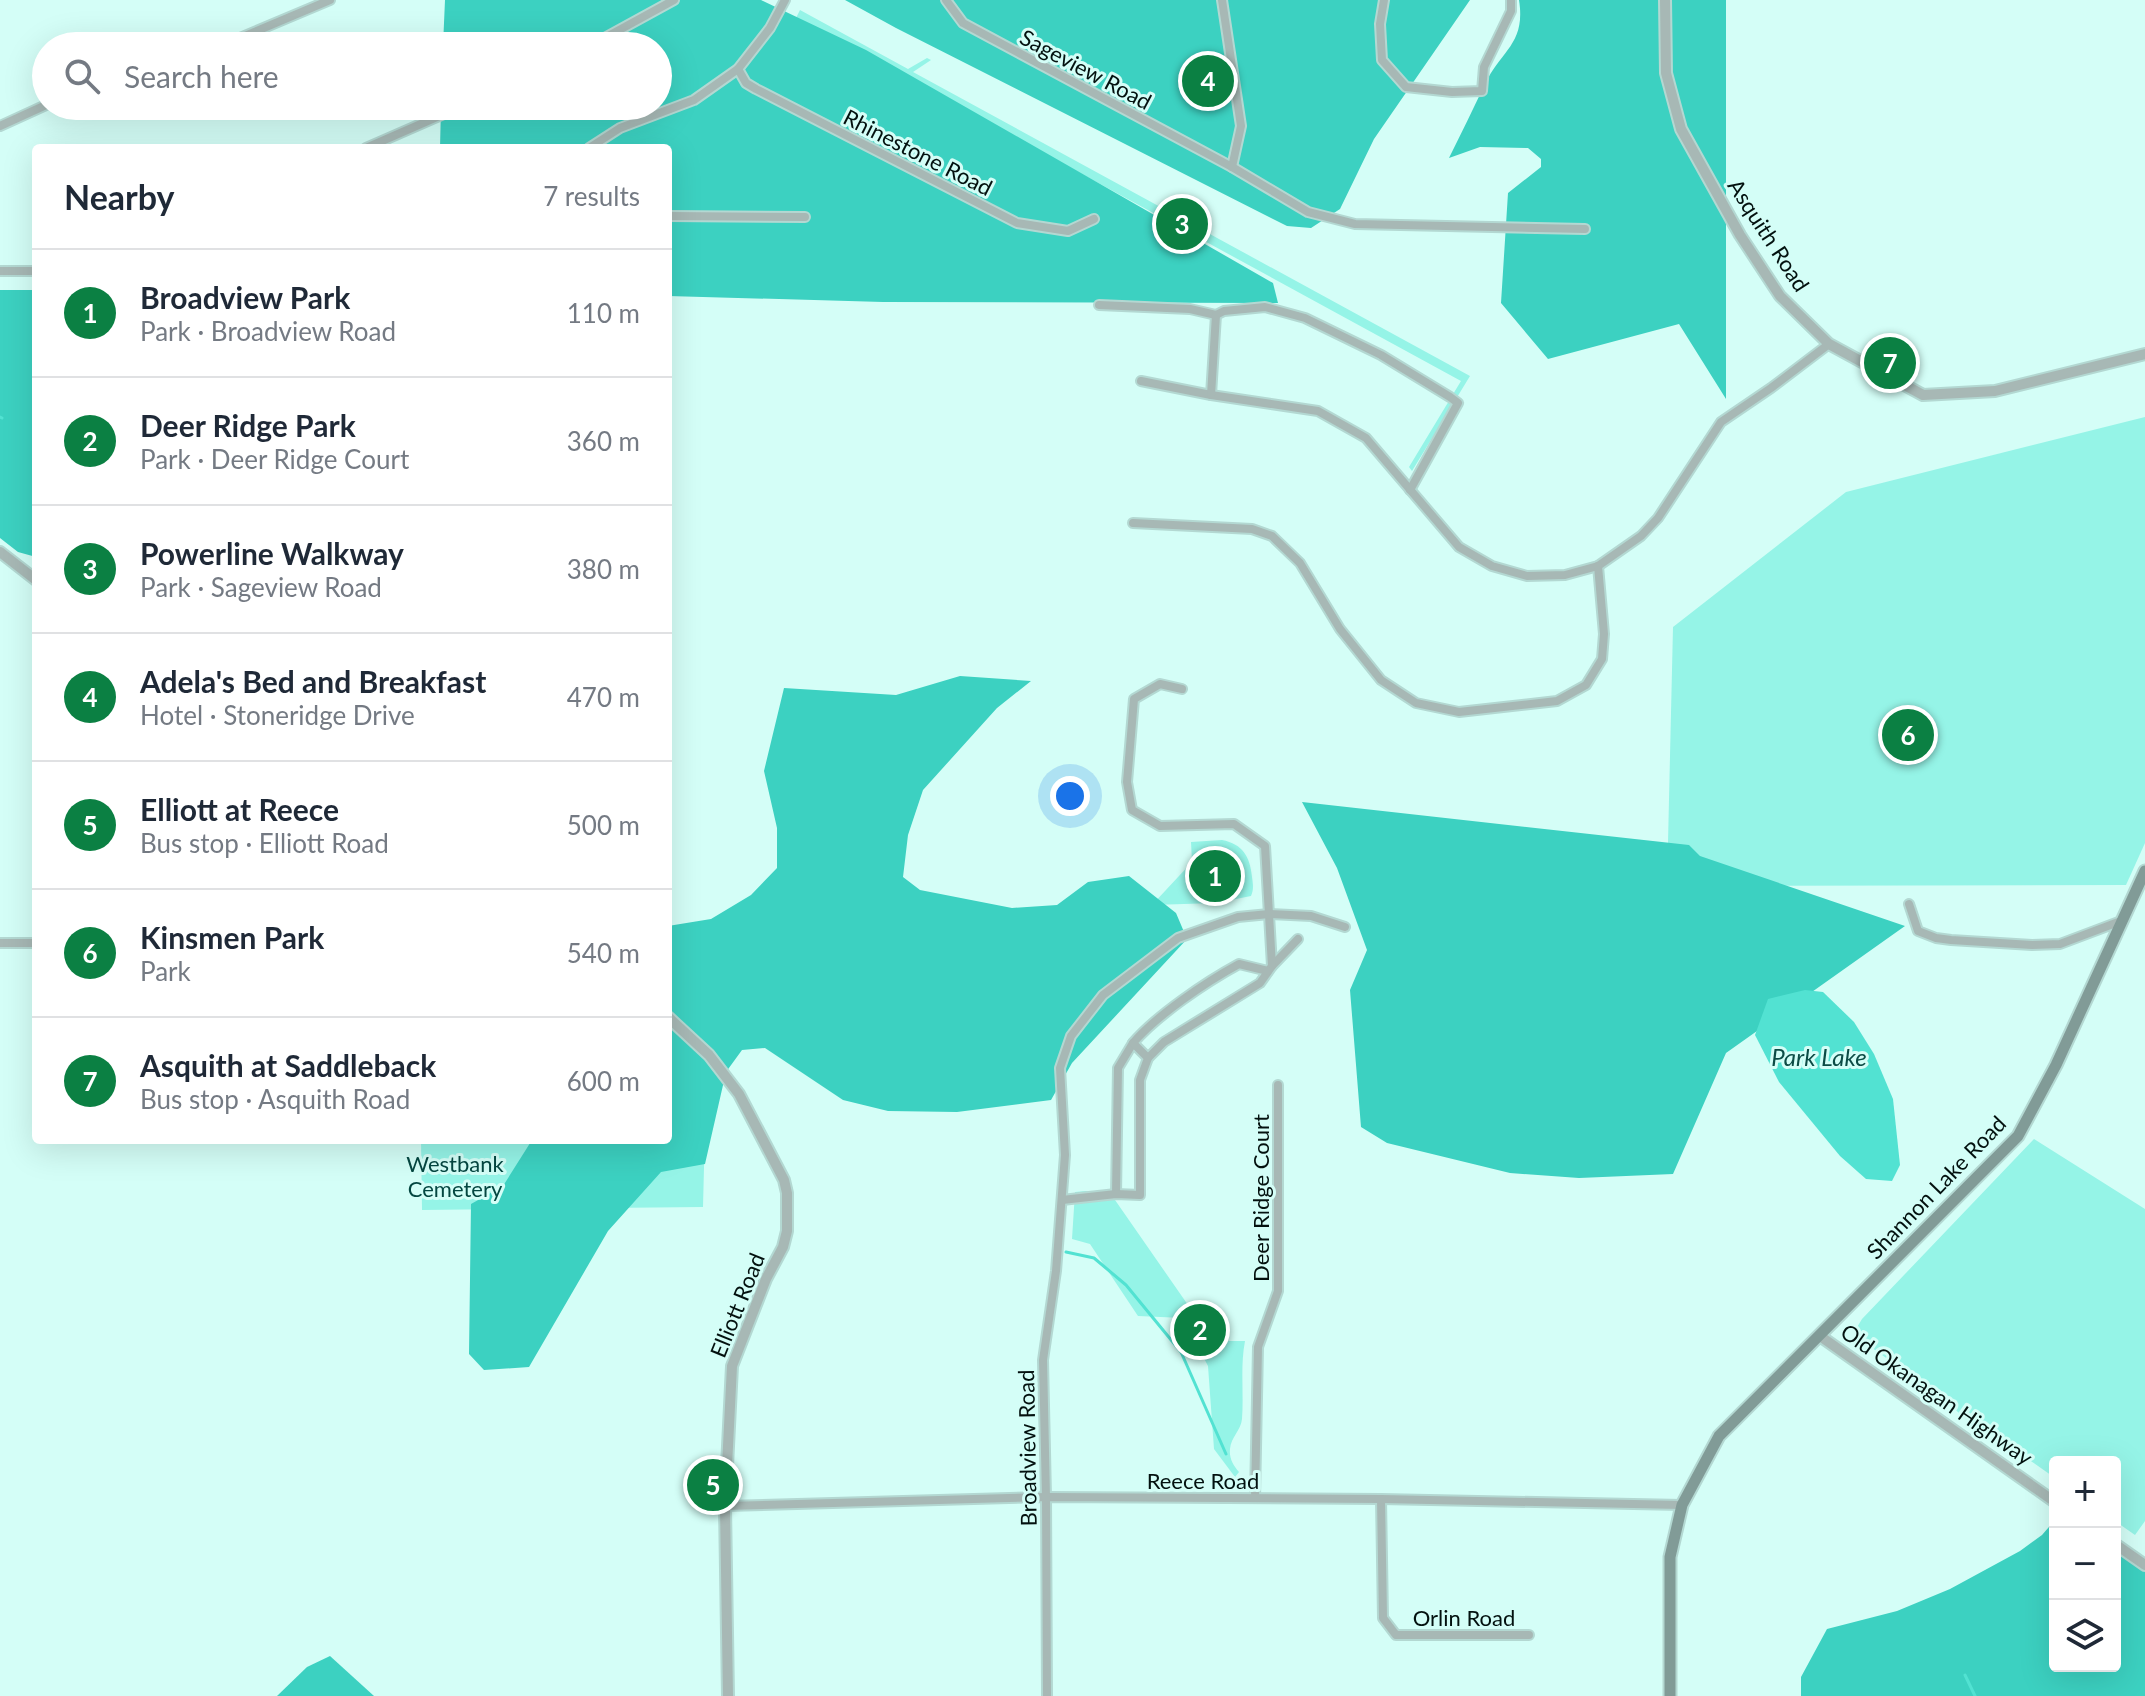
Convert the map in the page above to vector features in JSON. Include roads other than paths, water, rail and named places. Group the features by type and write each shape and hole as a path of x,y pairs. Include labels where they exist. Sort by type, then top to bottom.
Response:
{"main road":[{"name":"Shannon Lake Road","path":"1820,1336 2018,1136 2056,1065 2145,871"},
{"name":"Old Okanagan Highway","path":"1670,1696 1670,1557 1682,1505 1719,1436 1820,1336"}],"street":[{"path":"254,32 330,0"},
{"path":"616,32 674,0"},
{"path":"672,108 694,100 738,69 770,28 785,0"},
{"name":"Sageview Road","path":"946,0 963,23 1232,167 1308,212 1355,224 1585,229"},
{"path":"1222,0 1241,126 1232,167"},
{"path":"1384,0 1380,24 1382,60 1406,87 1452,92 1482,91 1484,67 1511,11 1511,0"},
{"name":"Asquith Road","path":"1665,0 1666,73 1681,129 1740,235 1780,296 1829,344 1923,395 1995,391 2145,354"},
{"name":"Rhinestone Road","path":"738,69 746,83 756,89 1017,223 1068,231 1094,219"},
{"path":"0,126 32,111"},
{"path":"375,144 430,120"},
{"path":"595,144 620,128 641,120"},
{"path":"672,216 805,217"},
{"path":"0,271 32,272"},
{"path":"1099,305 1190,309 1216,315 1224,311 1265,307 1305,318 1381,355 1458,403 1410,490"},
{"path":"1211,395 1216,315"},
{"path":"1141,381 1318,411 1366,438 1459,547 1492,566 1527,576 1565,575 1598,566 1641,536 1658,518 1721,422 1829,344"},
{"path":"1133,523 1252,529 1272,536 1300,563 1340,629 1381,680 1416,703 1459,712 1557,701 1586,685 1602,659 1604,634 1598,566"},
{"path":"0,552 32,577"},
{"path":"1182,689 1160,684 1134,699 1127,782 1132,810 1160,826 1234,824 1265,846 1270,969"},
{"path":"1909,904 1918,931 1951,940 2060,944 2121,921"},
{"name":"Broadview Road","path":"1047,1696 1043,1360 1056,1271 1065,1155 1060,1068 1071,1036 1103,995 1178,938 1238,917 1269,914 1311,916 1345,927"},
{"path":"1062,1200 1116,1194 1140,1195 1140,1080 1148,1058 1164,1042 1260,983 1298,939"},
{"path":"0,943 32,943"},
{"path":"1116,1194 1118,1068 1133,1043 1146,1027 1239,964 1270,969"},
{"name":"Elliott Road","path":"672,1021 709,1055 739,1094 784,1180 787,1193 787,1231 783,1247 766,1279 732,1366 725,1506 728,1696"},
{"path":"1133,1043 1148,1058"},
{"name":"Deer Ridge Court","path":"1255,1498 1258,1347 1278,1291 1278,1085"},
{"name":"Old Okanagan Highway","path":"1820,1336 2049,1498"},
{"name":"Reece Road","path":"725,1506 1046,1497 1682,1505"},
{"name":"Orlin Road","path":"1381,1499 1383,1618 1396,1635 1529,1635"},
{"path":"2121,1548 2145,1565"}],"water":[{"name":"Park Lake","path":"1805,990 1823,992 1854,1022 1874,1054 1893,1099 1900,1165 1892,1181 1866,1179 1840,1156 1779,1082 1755,1035 1768,999"}],"waterway":[{"path":"1066,1252 1094,1258 1126,1285 1181,1352 1226,1454"},
{"path":"1965,1675 1975,1696"}],"place":[{"name":"Adela's Bed and Breakfast","path":"1208,81"},
{"name":"Powerline Walkway","path":"1182,224"},
{"name":"Asquith at Saddleback","path":"1890,363"},
{"name":"Kinsmen Park","path":"1908,735"},
{"name":"Broadview Park","path":"1215,876"},
{"name":"Deer Ridge Park","path":"1200,1330"},
{"name":"Elliott at Reece","path":"713,1485"}],"park label":[{"name":"Westbank Cemetery","path":"455,1176"}]}
